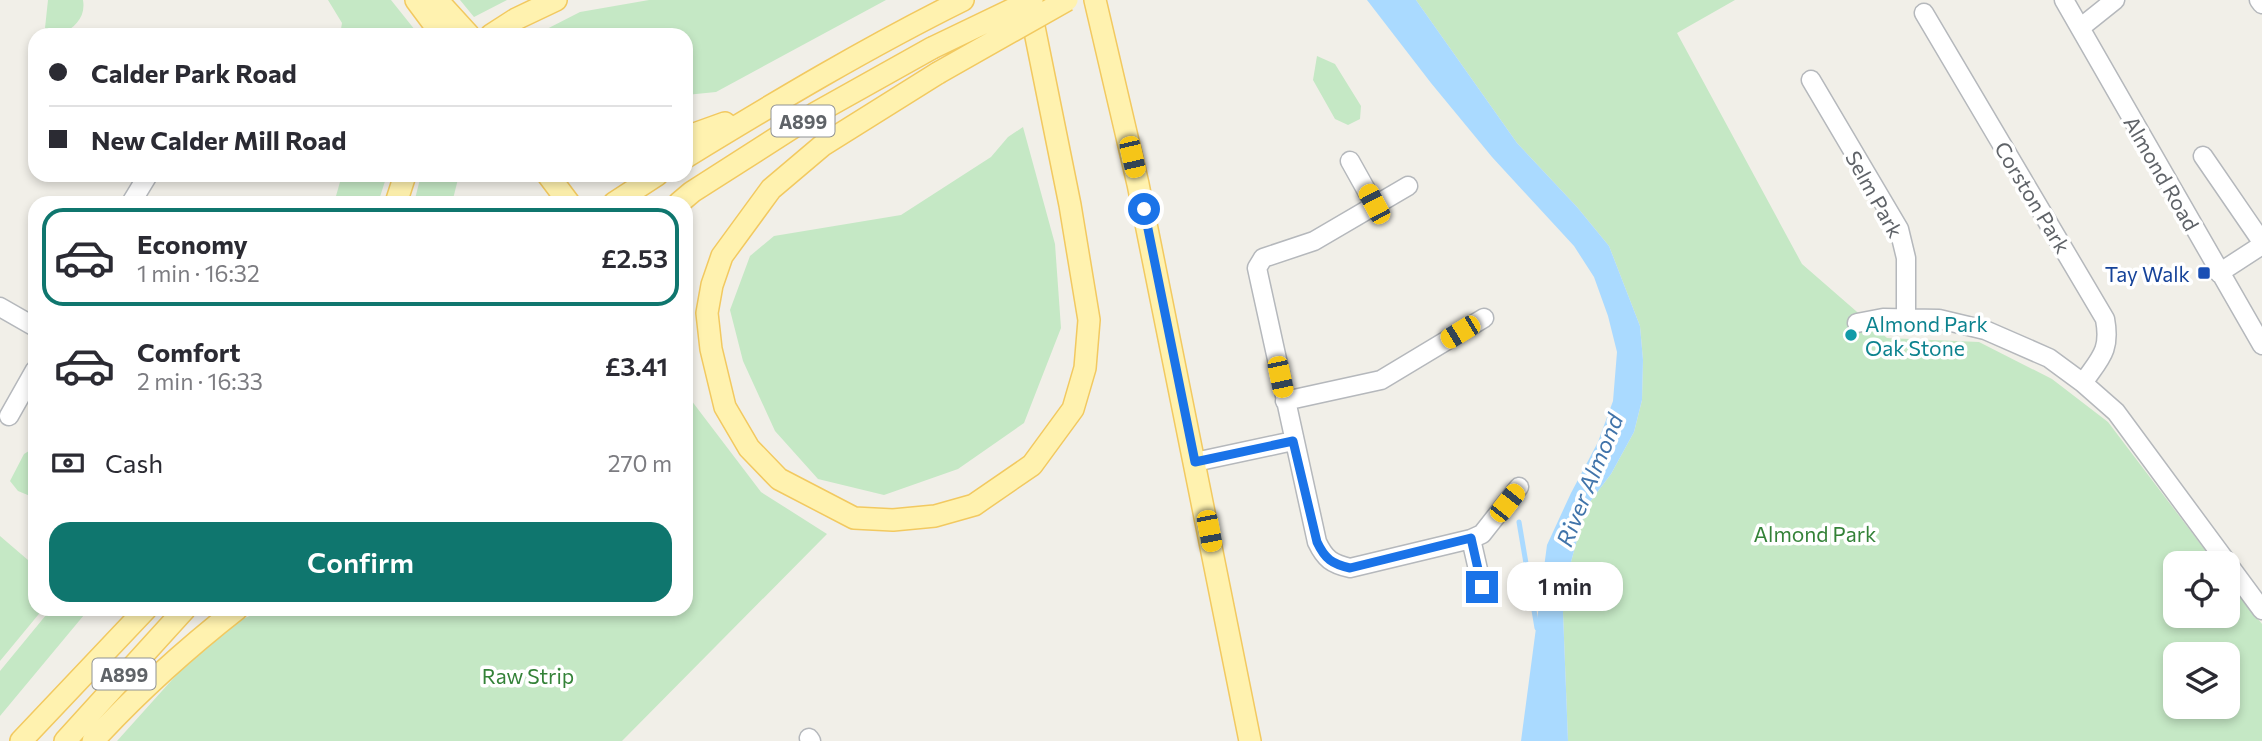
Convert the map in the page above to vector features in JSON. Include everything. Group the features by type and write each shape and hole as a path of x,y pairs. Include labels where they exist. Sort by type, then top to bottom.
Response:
{"main road":[{"path":"416,0 437,28"},
{"path":"437,0 463,28"},
{"path":"502,28 556,0"},
{"name":"A899","path":"693,153 760,111 921,21 964,0"},
{"path":"1030,0 1070,205 1089,320 1085,368 1073,409 1032,465 974,505 935,516 903,519 854,518 779,479 748,448 725,407 711,349 707,313 722,256 771,189 823,145 938,73 1067,0"},
{"name":"A899","path":"689,196 814,114 932,48 1030,0"},
{"path":"1096,0 1138,184 1250,741"},
{"path":"693,134 760,111"},
{"path":"624,196 646,182"},
{"name":"A899","path":"21,741 139,616"},
{"name":"A899","path":"65,741 179,616"},
{"path":"93,741 197,640 228,616"}],"street":[{"name":"Almond Road","path":"2064,0 2262,345"},
{"path":"2080,28 2115,0"},
{"name":"Corston Park","path":"1924,13 2105,319 2109,337 2103,354 2083,383"},
{"name":"Selm Park","path":"1811,80 1899,229 1906,258 1906,318"},
{"path":"2203,156 2262,243 2219,273"},
{"path":"1350,161 1374,204"},
{"path":"1408,186 1314,241 1263,258 1256,268 1317,542 1324,555 1334,564 1350,568 1471,538 1482,534 1519,487"},
{"path":"0,307 28,323"},
{"path":"1285,401 1381,380 1483,318"},
{"path":"1857,323 1883,318 1939,319 1985,330 2049,358 2116,412 2219,551"},
{"path":"9,416 28,382"},
{"path":"1195,462 1293,441"},
{"path":"1471,538 1482,587"},
{"path":"2240,580 2262,610"}],"green space":[{"path":"48,0 83,0 83,12 72,28 45,28"},
{"path":"328,0 391,0 413,28 341,28 342,23"},
{"path":"460,0 507,0 474,17"},
{"path":"649,0 886,0 716,92 693,94 693,28 549,28 580,12"},
{"name":"Almond Park","path":"1416,0 1735,0 1677,33 1802,264 1887,338 1979,342 2052,379 2108,422 2206,551 2163,551 2163,628 2240,628 2240,596 2262,624 2262,741 1568,741 1563,612 1571,562 1586,507 1611,474 1634,432 1642,400 1643,360 1640,326 1609,246 1577,207 1517,143"},
{"path":"1317,56 1335,64 1361,106 1360,119 1348,125 1335,119 1313,80"},
{"path":"1023,127 1055,244 1061,328 1024,423 958,469 884,495 818,479 775,431 743,361 730,310 750,256 774,236 901,215 991,157 1008,137"},
{"path":"340,182 385,182 380,196 336,196"},
{"path":"419,182 457,182 454,196 416,196"},
{"name":"Raw Strip","path":"693,403 761,492 827,534 622,741 117,741 179,672 240,620 249,616 693,616"},
{"path":"28,452 28,495 18,491 10,481 24,454"},
{"path":"0,536 28,560 28,616 37,616 0,661"},
{"path":"45,616 83,616 0,716 0,671"}],"water":[{"name":"River Almond","path":"1367,0 1416,0 1517,143 1577,207 1609,246 1640,326 1642,400 1634,432 1611,474 1586,507 1571,562 1563,612 1568,741 1521,741 1547,545 1598,442 1613,401 1617,352 1608,316 1594,277 1574,246 1492,157"}],"waterway":[{"path":"1519,522 1537,628"}],"place":[{"name":"Tay Walk","path":"2204,273"},
{"name":"Almond Park Oak Stone","path":"1851,335"}],"route":[{"path":"1144,209 1195,462 1293,441 1317,542 1324,555 1334,564 1350,568 1471,538 1482,587"}]}
